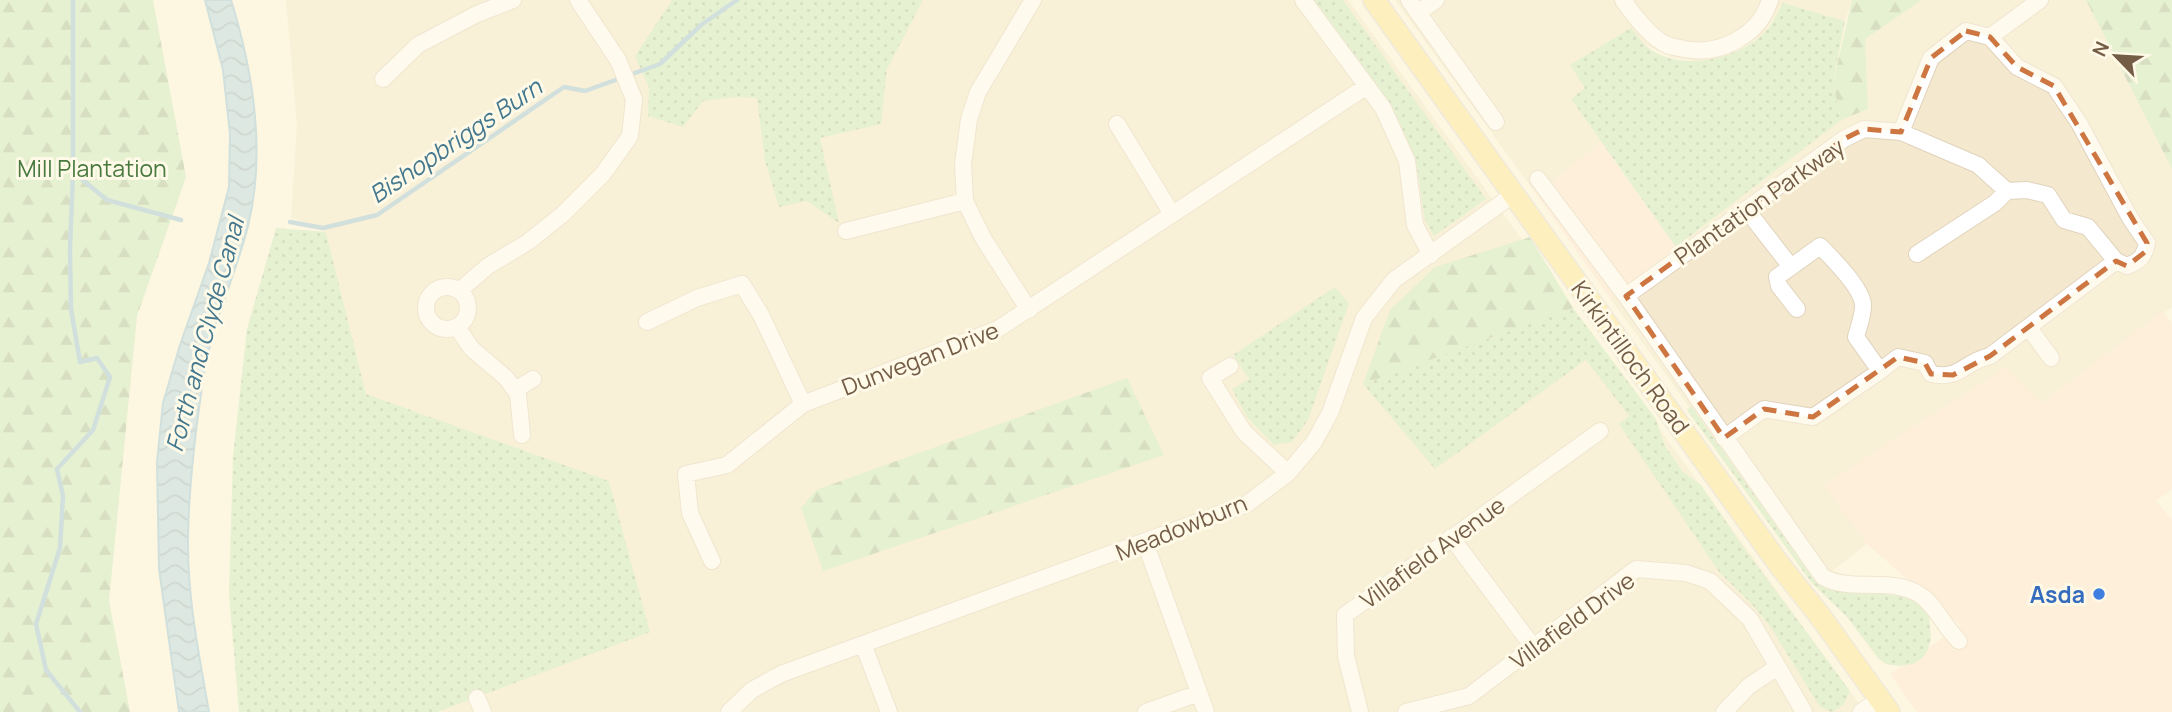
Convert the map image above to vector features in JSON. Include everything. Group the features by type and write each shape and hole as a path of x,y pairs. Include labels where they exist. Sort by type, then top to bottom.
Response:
{"main road":[{"name":"Kirkintilloch Road","path":"1374,0 1778,563 1884,705"}],"street":[{"path":"383,79 418,45 475,7 513,0"},
{"path":"460,290 488,266 527,243 563,214 603,174 630,135 634,99 618,60 578,0"},
{"path":"1029,310 983,238 965,201 963,164 970,120 978,92 1033,0"},
{"path":"1303,0 1383,108 1407,161 1415,225 1431,255"},
{"path":"1436,0 1414,6 1496,122"},
{"path":"1623,0 1635,19 1665,45 1690,50 1715,50 1746,35 1767,11 1770,0"},
{"path":"1990,37 2040,0"},
{"path":"1901,132 1931,58 1966,31 1990,37 2017,67 2054,86 2147,243 2139,261 2127,266 2116,261 2088,227 2064,220 2048,195 2027,190 2007,191 1995,203 1917,254"},
{"name":"Dunvegan Drive","path":"712,561 690,513 686,474 727,465 803,404 998,329 1367,86"},
{"path":"1117,124 1172,214"},
{"name":"Plantation Parkway","path":"1626,296 1844,139 1864,129 1901,132 1978,166 2007,191"},
{"name":"Kirkintilloch Road","path":"1538,179 1626,296 1823,577 1841,584 1912,590 1925,599 1950,633 1959,640"},
{"name":"Meadowburn","path":"729,712 766,681 1247,504 1288,474 1314,442 1330,413 1364,318 1394,280 1514,194"},
{"path":"846,231 965,201"},
{"path":"1746,209 1791,267"},
{"path":"1797,309 1779,286 1777,277 1820,246 1854,286 1863,303 1856,337 1880,371"},
{"path":"1724,438 1764,409 1813,417 1898,356 1925,363 1931,374 1954,375 1975,359 1990,356 2116,261"},
{"path":"647,322 697,298 742,284 761,315 803,404"},
{"path":"445,286 460,290 467,300 466,318 457,327 443,329 436,326 427,314 426,307 432,293 445,286"},
{"path":"457,327 471,348 506,378 518,394 522,435"},
{"path":"2029,328 2050,358"},
{"path":"1230,366 1210,378 1244,432 1288,474"},
{"path":"515,390 533,379"},
{"name":"Villafield Avenue","path":"1360,712 1346,656 1345,615 1600,431"},
{"path":"1451,537 1534,648"},
{"path":"1145,542 1206,712"},
{"name":"Villafield Drive","path":"1406,712 1469,696 1636,569 1686,573 1710,581 1750,619 1804,712"},
{"path":"863,644 889,712"},
{"path":"1724,712 1749,686 1777,667"},
{"path":"1146,712 1199,693"},
{"path":"1861,712 1884,705"}],"highlighted area":[{"path":"1966,31 1990,37 2017,67 2054,86 2147,243 2145,252 2127,266 2116,261 1990,356 1953,375 1931,374 1925,363 1898,357 1813,417 1764,409 1724,438 1626,296 1844,139 1864,129 1901,132 1931,58"}],"shaded area":[{"path":"286,0 1348,0 1865,712 440,712 649,631 609,481 366,394 326,232 291,217 297,125"},
{"path":"1395,0 1852,0 1845,21 1783,3 1764,34 1727,57 1706,62 1673,58 1646,45 1571,65 1586,88 1572,100 1601,142 1537,195"},
{"path":"1922,0 2086,0 2172,169 2172,307 2041,403 1825,484 1867,544 1817,583 1610,298 1841,120 1868,109 1865,39"},
{"path":"1601,142 1676,247 1610,298 1537,195"},
{"path":"2163,311 2172,323 2172,489 2156,501 2172,520 2172,712 1917,712 1890,674 1961,626 1867,544 1824,485 2006,367 2042,403"}],"green space":[{"name":"Mill Plantation","path":"0,0 153,0 186,177 137,316 109,601 130,712 0,712"},
{"path":"672,0 923,0 887,69 881,124 820,138 839,223 807,201 779,207 765,161 757,98 703,101 683,127 648,116 649,88 635,56"},
{"path":"1311,0 1343,0 1486,199 1434,236 1425,220 1416,163 1374,84"},
{"path":"1852,0 1922,0 1865,39 1868,109 1841,120 1833,83"},
{"path":"2086,0 2172,0 2172,169"},
{"path":"1783,3 1845,21 1833,83 1841,120 1676,247 1571,99 1585,88 1570,65 1631,28 1645,45 1672,59 1688,61 1721,57 1750,44 1762,35"},
{"path":"276,228 326,232 366,394 609,481 650,632 438,712 239,712 229,594 233,456 247,329"},
{"path":"1530,237 1573,308 1363,384 1390,310 1435,267"},
{"path":"1335,287 1349,303 1308,420 1292,442 1274,445 1247,417 1232,389 1249,379 1233,355"},
{"path":"1573,308 1656,419 1665,446 1683,472 1701,485 1850,691 1843,705 1832,712 1820,707 1770,626 1720,573 1619,424 1629,416 1586,360 1435,469 1363,384"},
{"path":"1127,378 1164,455 823,571 801,508 816,490"},
{"path":"1691,406 1817,583 1841,591 1903,597 1920,606 1929,617 1931,639 1927,652 1921,659 1913,664 1899,666 1886,664 1878,658 1847,617 1811,582 1687,410"}],"water":[{"name":"Forth and Clyde Canal","path":"205,0 231,0 251,83 255,112 256,169 248,226 205,368 191,474 189,582 209,712 179,712 159,569 157,462 163,403 209,263 229,187 230,134 223,70"}],"waterway":[{"name":"Bishopbriggs Burn","path":"73,0 73,172 107,200 181,220"},
{"name":"Bishopbriggs Burn","path":"290,222 323,228 377,215 564,87 585,91 660,64 701,25 737,0"},
{"path":"73,172 71,309 80,362 97,358 110,377 93,430 57,469 63,496 60,548 36,624 46,670 80,712"}],"place":[{"name":"Asda","path":"2099,594"}]}
